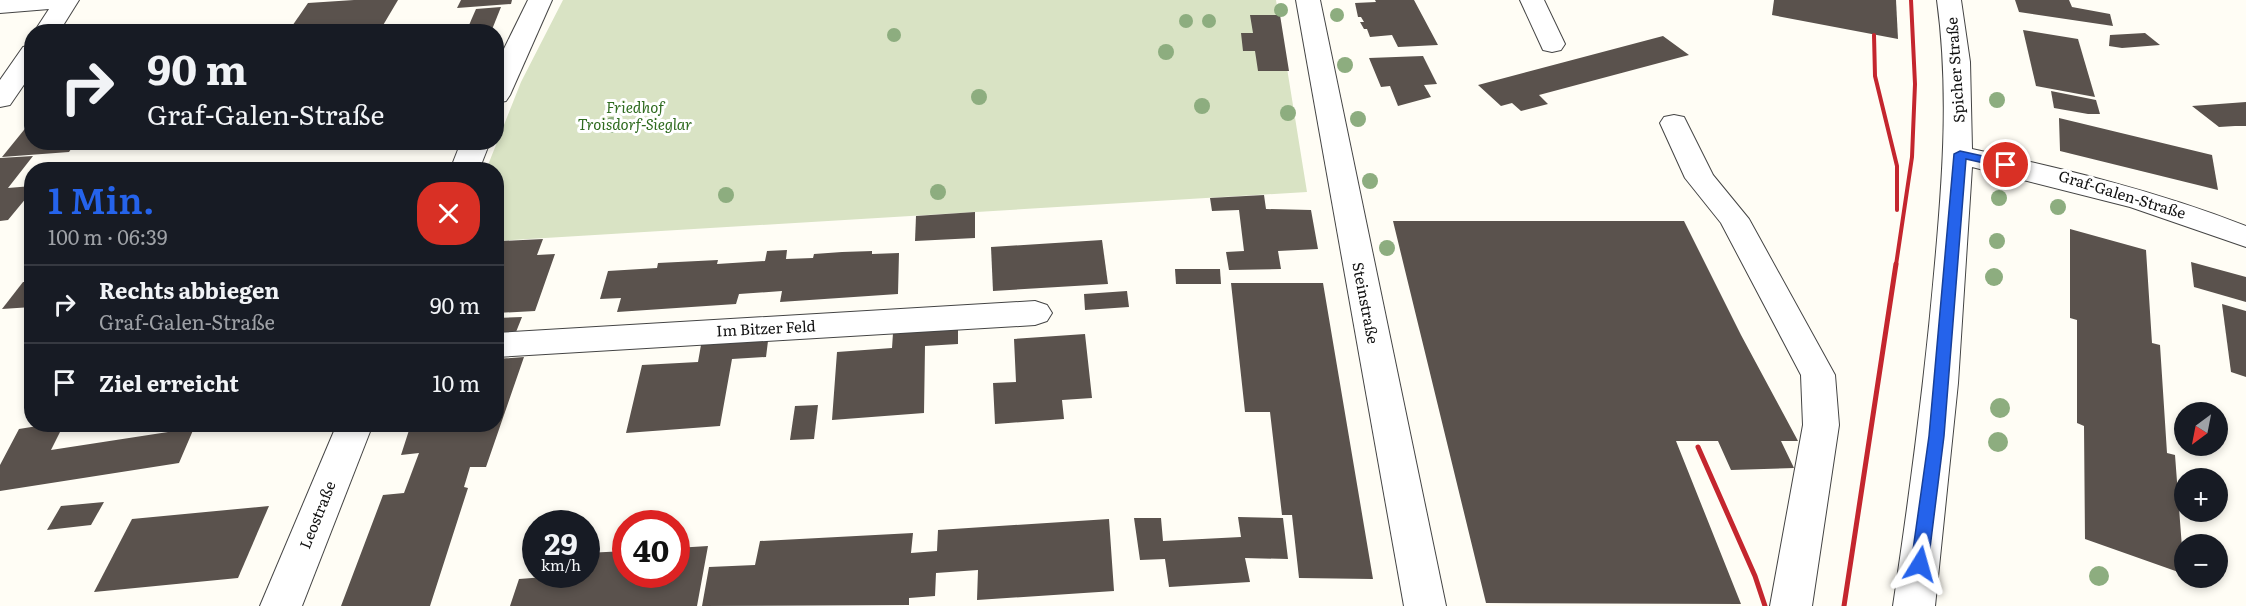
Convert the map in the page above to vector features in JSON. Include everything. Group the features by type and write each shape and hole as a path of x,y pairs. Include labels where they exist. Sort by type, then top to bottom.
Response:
{"street":[{"path":"0,6 66,0"},
{"path":"51,24 66,0"},
{"path":"504,78 540,0"},
{"name":"Steinstraße","path":"1308,0 1425,606"},
{"path":"1532,0 1552,44"},
{"name":"Spicher Straße","path":"1914,606 1936,436 1960,154 1959,80 1950,0"},
{"path":"0,99 24,64"},
{"path":"1674,123 1700,178 1734,219 1818,375 1821,425 1791,606"},
{"name":"Graf-Galen-Straße","path":"1960,154 2052,175 2142,200 2246,237"},
{"name":"Im Bitzer Feld","path":"504,345 1035,314"},
{"name":"Leostraße","path":"281,606 352,432"}],"green space":[{"name":"Friedhof Troisdorf-Sieglar","path":"563,0 1276,0 1307,192 504,241 504,162 489,162 494,150 504,150 504,125 521,82"}],"building":[{"path":"398,0 384,24 294,24 308,3"},
{"path":"461,0 512,0 511,4 457,8"},
{"path":"1375,0 1414,0 1438,45 1398,47 1392,35 1370,37 1367,29 1364,29 1360,22 1364,22 1361,17 1358,17 1355,3 1376,2"},
{"path":"1774,0 1896,0 1898,39 1772,15"},
{"path":"2015,0 2069,0 2072,7 2110,14 2113,26 2019,12"},
{"path":"501,7 494,24 469,24 476,9"},
{"path":"1250,15 1280,15 1289,71 1258,71 1255,51 1243,51 1241,33 1253,33"},
{"path":"2023,30 2078,39 2095,97 2036,86"},
{"path":"2145,33 2160,45 2122,48 2109,46 2110,35"},
{"path":"1663,36 1689,55 1539,95 1548,104 1521,111 1512,103 1501,106 1478,85"},
{"path":"1423,56 1437,84 1424,85 1431,97 1398,106 1390,86 1381,87 1369,58"},
{"path":"2051,91 2096,100 2100,114 2054,108"},
{"path":"2246,102 2246,126 2219,127 2192,106"},
{"path":"2059,118 2212,155 2218,190 2060,151"},
{"path":"24,130 24,150 70,150 69,152 2,157"},
{"path":"33,156 28,162 24,162 24,168 8,188 24,187 24,201 8,220 0,221 0,158"},
{"path":"1264,195 1266,209 1311,210 1318,249 1278,251 1281,269 1229,270 1226,252 1244,251 1239,210 1212,211 1210,198"},
{"path":"975,212 975,238 915,241 916,216"},
{"path":"1393,221 1684,221 1741,335 1798,441 1781,441 1794,468 1731,470 1718,441 1676,441 1741,604 1486,603"},
{"path":"2070,229 2146,250 2152,343 2160,345 2167,453 2175,456 2174,522 2180,522 2181,534 2174,534 2174,570 2085,539 2084,426 2077,423 2077,320 2070,318"},
{"path":"543,239 537,255 555,254 535,311 504,313 504,241"},
{"path":"1102,240 1108,284 993,291 991,247"},
{"path":"787,250 786,259 813,258 814,254 842,252 899,253 898,294 780,302 782,291 739,294 736,304 617,312 621,298 600,299 608,271 657,268 658,263 718,260 717,264 765,261 767,251"},
{"path":"2191,262 2246,277 2246,302 2194,287"},
{"path":"1175,269 1220,269 1221,284 1176,284"},
{"path":"23,282 24,282 24,308 2,309"},
{"path":"1231,283 1323,283 1373,579 1299,578 1292,515 1282,515 1270,412 1245,412"},
{"path":"1127,291 1129,307 1085,310 1084,294"},
{"path":"2222,304 2246,311 2246,377 2231,372"},
{"path":"522,317 516,332 504,333 504,318"},
{"path":"958,328 958,344 925,346 924,413 832,420 837,352 892,348 893,333"},
{"path":"1085,334 1092,398 1062,400 1064,419 995,424 993,383 1016,382 1014,339"},
{"path":"768,341 766,357 732,359 720,426 626,433 642,365 698,362 701,345"},
{"path":"524,357 504,415 504,358"},
{"path":"818,405 814,439 790,440 795,406"},
{"path":"24,428 24,432 60,432 51,450 168,432 192,432 179,463 0,491 0,465 19,429"},
{"path":"408,432 498,432 486,467 470,467 464,487 468,488 430,606 341,606 383,495 404,493 419,453 401,455"},
{"path":"104,502 91,525 47,530 61,506"},
{"path":"269,506 238,578 94,592 132,519"},
{"path":"1238,517 1283,518 1288,559 1245,558 1250,582 1169,587 1165,559 1140,560 1134,518 1161,518 1163,541 1241,537"},
{"path":"1109,519 1114,591 977,600 978,570 936,573 935,596 909,598 909,605 702,606 709,567 755,565 760,541 913,533 911,553 937,551 938,530"},
{"path":"708,546 697,606 510,606 519,579 522,579 522,588 600,588 600,552 612,552 612,588 690,588 690,547"}],"railway":[{"path":"1896,265 1912,157 1915,84 1911,0"},
{"path":"1874,35 1875,76 1897,166 1897,210"},
{"path":"1844,606 1896,264"},
{"path":"1698,447 1755,576 1765,606"}],"route":[{"path":"1920,564 1947,326 1960,154 2006,165"}]}
